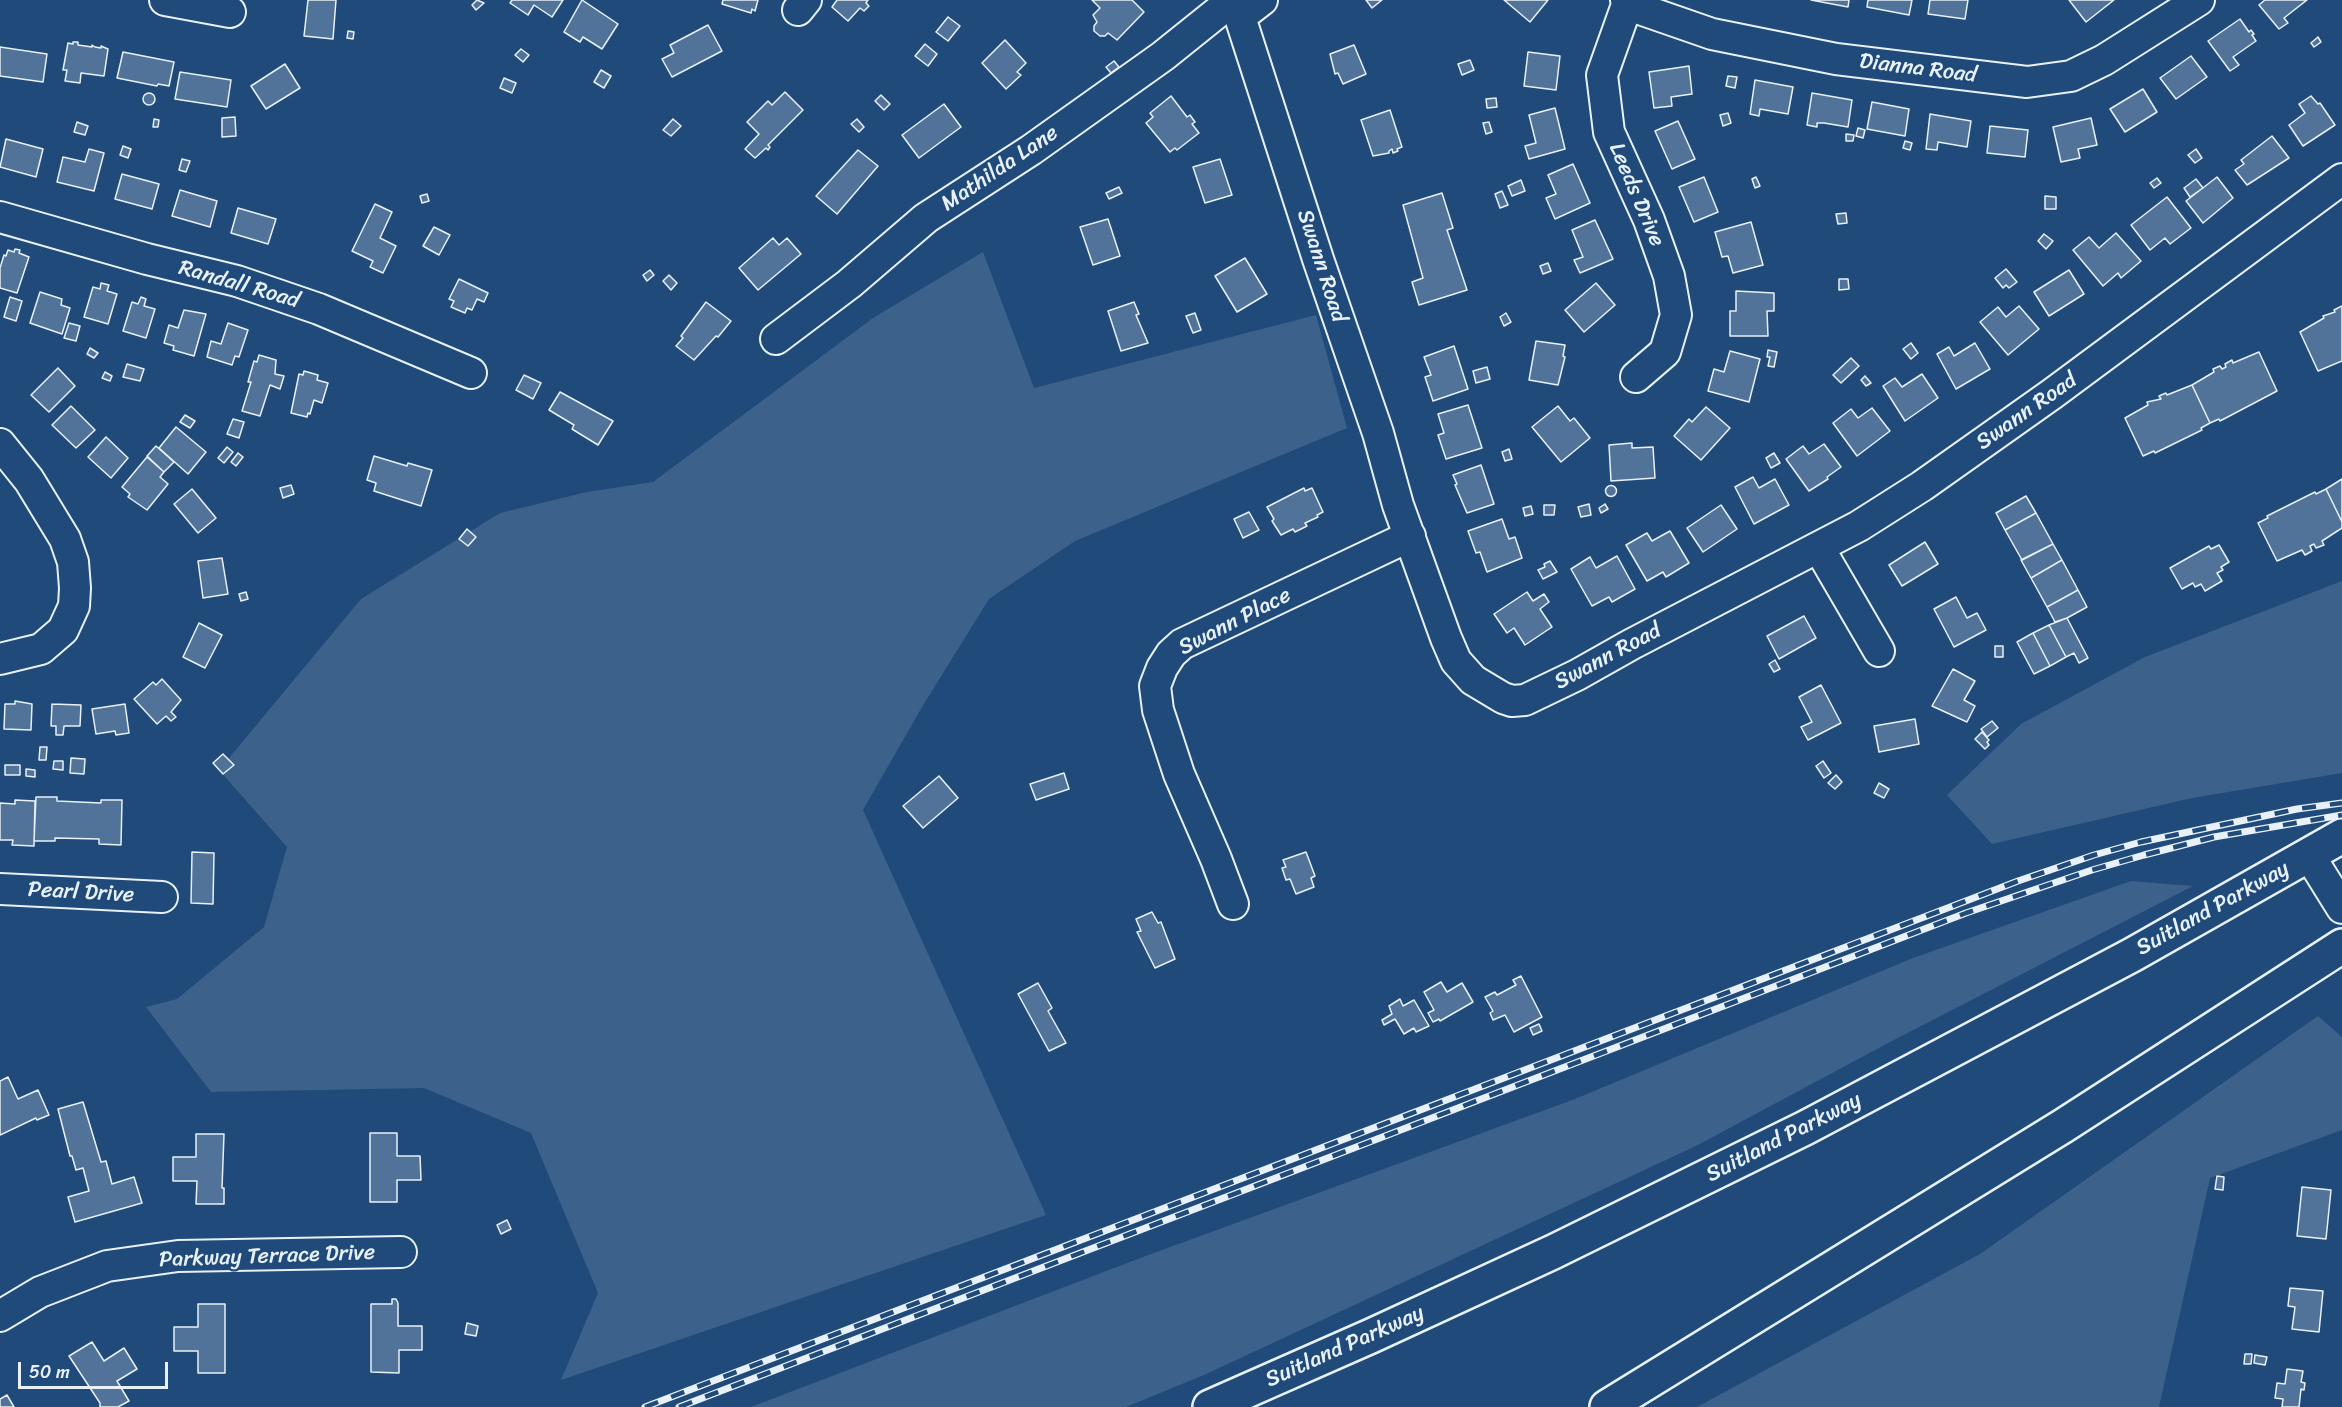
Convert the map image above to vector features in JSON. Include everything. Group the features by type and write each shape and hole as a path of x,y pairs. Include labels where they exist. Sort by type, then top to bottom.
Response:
{"highway":[{"name":"Suitland Parkway","path":"1210,1407 1543,1257 1795,1133 2034,1008 2196,920 2342,836"},
{"path":"1607,1407 1986,1175 2342,946"}],"street":[{"path":"165,0 230,12"},
{"name":"Dianna Road","path":"1627,1 1670,21 1712,34 1825,57 2027,82 2071,76 2104,60 2199,0"},
{"name":"Leeds Drive","path":"1627,1 1602,75 1609,132 1653,232 1669,276 1676,315 1665,352 1636,377"},
{"name":"Mathilda Lane","path":"776,339 849,284 926,218 1031,150 1239,5"},
{"name":"Swann Road","path":"1239,5 1318,259 1378,433 1398,505 1456,661 1473,680 1503,698 1512,700 1525,700 1577,675 1859,526 2043,401 2342,179"},
{"name":"Randall Road","path":"0,217 147,259 248,284 320,309 471,373"},
{"path":"0,444 29,480 64,539 73,562 75,588 74,606 63,630 41,649 0,659"},
{"name":"Swann Place","path":"1233,904 1179,774 1158,710 1155,686 1162,668 1182,644 1410,536"},
{"path":"1819,548 1879,651"},
{"path":"2309,855 2342,908"},
{"name":"Pearl Drive","path":"0,890 162,897"},
{"name":"Parkway Terrace Drive","path":"0,1316 40,1292 107,1266 178,1256 401,1252"}],"shaded area":[{"path":"983,252 1034,388 1316,315 1347,428 1075,541 989,599 922,707 863,810 1046,1215 561,1380 598,1293 531,1133 424,1088 211,1092 146,1007 177,999 264,927 287,847 219,770 361,599 500,513 587,492 653,482 873,318"},
{"path":"2342,581 2342,773 2192,798 1992,844 1947,795 2021,724 2145,657"},
{"path":"2131,881 2193,886 1890,1042 1696,1146 1204,1375 1126,1407 751,1407 1143,1257 1575,1099 1913,958"},
{"path":"2318,1016 2342,1037 2342,1130 2210,1178 2159,1407 1697,1407 1980,1254"}],"building":[{"path":"308,0 336,0 333,39 304,36"},
{"path":"477,0 484,3 476,10 472,5"},
{"path":"512,0 563,0 552,17 534,5 528,15 510,3"},
{"path":"582,0 618,24 602,49 583,37 580,42 564,32"},
{"path":"723,0 758,0 755,11 752,9 751,13 722,4"},
{"path":"837,0 868,0 866,3 869,6 864,11 860,8 848,21 832,7"},
{"path":"1092,0 1132,0 1144,12 1117,40 1108,33 1100,36 1094,31 1097,22 1093,15 1100,8"},
{"path":"1366,0 1382,0 1372,8"},
{"path":"1504,0 1548,0 1530,22"},
{"path":"1811,0 1849,0 1848,7"},
{"path":"1868,0 1912,0 1909,15 1867,7"},
{"path":"1930,0 1968,0 1965,19 1928,14"},
{"path":"2069,0 2114,0 2086,22"},
{"path":"2265,0 2307,0 2284,18 2288,23 2279,29 2259,5"},
{"path":"948,17 960,26 948,41 936,32"},
{"path":"2240,19 2249,32 2251,30 2254,34 2252,35 2256,41 2233,57 2239,65 2230,71 2208,41"},
{"path":"708,25 722,51 672,77 662,59 674,53 670,45"},
{"path":"348,31 354,32 353,39 347,38"},
{"path":"2318,37 2321,42 2314,47 2311,43"},
{"path":"1005,40 1026,63 1017,72 1021,75 1006,89 982,63"},
{"path":"73,42 78,42 78,45 92,47 92,45 101,48 101,46 108,49 104,76 81,73 80,83 65,81 67,70 63,70 68,43 73,44"},
{"path":"925,44 937,54 928,66 915,56"},
{"path":"1354,45 1366,74 1343,84 1338,73 1335,74 1330,54"},
{"path":"0,47 47,54 43,82 0,76"},
{"path":"521,49 529,55 523,62 515,55"},
{"path":"123,52 174,62 169,86 158,84 157,86 117,78"},
{"path":"1528,52 1560,56 1556,90 1524,86"},
{"path":"2191,56 2207,77 2176,99 2160,78"},
{"path":"1470,60 1474,70 1462,75 1458,64"},
{"path":"1114,61 1119,67 1111,73 1106,67"},
{"path":"285,64 300,88 266,109 251,86"},
{"path":"1689,66 1692,94 1671,97 1672,106 1654,108 1649,72"},
{"path":"601,70 611,76 604,88 594,82"},
{"path":"180,72 231,80 227,107 175,99"},
{"path":"1728,76 1737,77 1735,88 1726,86"},
{"path":"504,78 516,83 512,93 500,88"},
{"path":"1755,80 1793,87 1788,114 1760,109 1759,116 1750,114"},
{"path":"2143,89 2157,112 2125,132 2110,109"},
{"path":"785,92 803,110 768,145 770,147 768,150 766,148 755,158 745,149 759,134 747,122 768,101 772,105"},
{"path":"151,93 155,99 151,105 147,105 143,97"},
{"path":"1812,93 1852,100 1848,127 1824,123 1817,123 1817,127 1807,125"},
{"path":"881,95 890,104 884,110 875,101"},
{"path":"1171,96 1187,117 1190,115 1195,122 1192,124 1199,133 1177,150 1175,148 1170,152 1146,123 1153,117 1150,113"},
{"path":"2311,96 2318,104 2320,103 2335,125 2303,146 2289,125 2305,113 2299,104"},
{"path":"1496,98 1497,107 1487,108 1486,99"},
{"path":"1872,102 1909,109 1905,136 1867,129"},
{"path":"944,104 961,127 919,158 902,135"},
{"path":"1555,108 1565,149 1529,159 1525,146 1536,143 1529,115"},
{"path":"1390,110 1402,147 1393,153 1392,149 1389,153 1373,156 1361,120"},
{"path":"1728,113 1731,123 1723,126 1720,115"},
{"path":"1930,114 1971,121 1967,147 1938,142 1937,150 1926,149"},
{"path":"235,117 236,136 222,137 222,118"},
{"path":"2091,118 2097,145 2078,149 2080,158 2061,162 2053,127"},
{"path":"154,119 159,120 158,127 153,127"},
{"path":"673,119 681,126 671,136 663,130"},
{"path":"857,119 864,127 859,132 851,124"},
{"path":"1678,121 1695,159 1672,169 1655,131"},
{"path":"77,122 88,126 85,135 74,132"},
{"path":"1489,122 1492,132 1486,134 1483,123"},
{"path":"1990,126 2028,130 2025,157 1987,153"},
{"path":"1858,128 1865,130 1863,138 1856,136"},
{"path":"1846,134 1854,135 1853,141 1846,141"},
{"path":"2272,136 2289,158 2247,185 2235,170 2244,164 2241,160"},
{"path":"6,139 43,149 36,177 0,167"},
{"path":"1905,141 1912,143 1910,150 1903,148"},
{"path":"123,146 131,149 128,158 120,155"},
{"path":"89,149 104,153 94,191 57,182 63,157 85,162"},
{"path":"2196,149 2202,158 2195,163 2188,155"},
{"path":"858,150 878,166 837,214 816,196"},
{"path":"182,159 190,161 186,172 179,170"},
{"path":"1220,159 1232,195 1205,203 1193,167"},
{"path":"1573,164 1590,203 1555,219 1546,198 1556,194 1548,175"},
{"path":"122,174 159,184 152,209 115,199"},
{"path":"1704,177 1718,212 1694,222 1679,187"},
{"path":"1756,177 1760,186 1755,188 1752,179"},
{"path":"2217,177 2233,198 2203,223 2186,201"},
{"path":"2157,178 2161,183 2154,188 2150,183"},
{"path":"2196,179 2203,188 2190,197 2184,188"},
{"path":"1521,180 1525,191 1512,196 1508,186"},
{"path":"1119,187 1122,193 1109,199 1106,193"},
{"path":"180,190 217,201 210,227 172,216"},
{"path":"1502,191 1508,205 1500,208 1495,194"},
{"path":"1442,193 1453,228 1447,230 1467,290 1419,305 1412,282 1423,278 1403,205"},
{"path":"427,194 429,201 422,203 420,196"},
{"path":"2045,196 2056,197 2056,209 2045,209"},
{"path":"2167,197 2191,228 2170,244 2165,238 2150,250 2131,225"},
{"path":"375,204 392,212 380,238 396,246 383,273 370,267 373,261 352,251"},
{"path":"238,208 276,219 268,244 231,233"},
{"path":"1846,213 1847,223 1838,224 1836,214"},
{"path":"1108,219 1120,256 1093,265 1080,227"},
{"path":"1595,220 1613,259 1580,273 1574,260 1583,257 1572,230"},
{"path":"1751,222 1763,265 1733,273 1728,256 1722,257 1715,232"},
{"path":"434,227 450,235 439,255 423,246"},
{"path":"2116,233 2141,261 2121,278 2118,273 2103,286 2073,250 2089,237 2099,248"},
{"path":"2044,234 2053,241 2046,249 2038,241"},
{"path":"773,238 779,245 787,238 801,254 758,290 739,268"},
{"path":"15,249 29,257 17,293 0,288 0,268 4,255 6,256 8,250 14,252"},
{"path":"1245,258 1267,294 1237,312 1215,276"},
{"path":"1548,263 1551,271 1543,274 1540,266"},
{"path":"2006,269 2017,282 2009,288 2006,285 2003,288 1995,278"},
{"path":"650,270 654,275 647,281 643,275"},
{"path":"2069,270 2084,294 2049,316 2034,292"},
{"path":"669,275 677,283 671,290 663,281"},
{"path":"459,279 488,293 484,302 477,299 472,310 467,308 465,313 451,307 454,301 449,299"},
{"path":"1839,279 1848,279 1849,289 1839,290"},
{"path":"101,283 109,285 107,291 117,294 108,324 84,317 93,287 100,289"},
{"path":"1596,283 1615,305 1584,332 1565,310"},
{"path":"1736,291 1774,293 1774,311 1767,311 1768,336 1730,336 1730,311 1736,311"},
{"path":"40,292 62,299 61,305 70,308 62,334 30,323"},
{"path":"10,297 22,301 16,321 4,317"},
{"path":"141,297 146,299 144,306 155,309 146,338 123,331 132,302 138,304"},
{"path":"706,302 731,321 694,360 676,346"},
{"path":"1134,302 1139,314 1136,315 1148,343 1121,351 1108,311"},
{"path":"2019,306 2039,329 2008,355 1980,322 1998,307 2006,317"},
{"path":"2342,306 2342,361 2318,371 2300,332"},
{"path":"184,310 206,314 194,356 173,350 174,346 164,343 169,325 178,328"},
{"path":"1195,313 1201,330 1193,333 1186,316"},
{"path":"1506,313 1511,322 1504,326 1500,317"},
{"path":"69,323 80,326 76,341 64,338"},
{"path":"228,323 248,330 239,357 235,356 232,365 207,357 211,341 221,344"},
{"path":"1536,341 1565,345 1563,356 1565,357 1558,385 1529,380"},
{"path":"1911,343 1918,353 1911,359 1903,349"},
{"path":"1975,343 1990,369 1956,389 1937,354 1949,347 1954,356"},
{"path":"1454,346 1468,389 1433,401 1425,377 1431,375 1424,357"},
{"path":"90,348 98,353 94,358 87,354"},
{"path":"1768,350 1777,352 1774,367 1768,366 1770,357 1767,357"},
{"path":"1730,351 1760,359 1749,402 1708,391 1714,369 1724,372"},
{"path":"2259,352 2277,391 2220,421 2219,419 2210,423 2192,385 2214,372 2213,369 2220,366 2222,369 2232,360 2233,363"},
{"path":"259,355 276,360 275,374 284,376 280,389 270,385 260,416 242,411 251,382 248,382 254,361 257,362"},
{"path":"1851,358 1859,366 1841,383 1833,375"},
{"path":"127,364 144,369 140,381 123,377"},
{"path":"1487,367 1490,379 1476,383 1473,371"},
{"path":"58,368 75,386 49,412 31,395"},
{"path":"304,371 318,375 317,380 328,383 322,403 314,400 307,417 291,413 299,374 303,375"},
{"path":"105,372 112,376 110,381 102,378"},
{"path":"1922,374 1938,398 1905,421 1883,386 1895,378 1902,387"},
{"path":"524,375 541,383 533,399 516,390"},
{"path":"1865,376 1871,383 1866,386 1861,380"},
{"path":"2192,385 2210,423 2201,428 2202,430 2155,453 2154,451 2143,456 2125,418 2148,405 2147,402 2161,399 2159,396"},
{"path":"560,392 613,421 598,445 572,429 574,425 549,410"},
{"path":"1468,405 1482,448 1446,459 1438,435 1444,433 1438,414"},
{"path":"71,406 95,430 76,448 52,425"},
{"path":"1558,406 1570,421 1574,418 1590,438 1561,462 1532,427"},
{"path":"1706,407 1730,428 1701,460 1674,436 1689,419 1692,422"},
{"path":"1872,408 1890,431 1857,456 1833,423 1851,409 1858,418"},
{"path":"185,415 195,421 190,428 180,422"},
{"path":"233,419 244,422 239,438 227,434"},
{"path":"176,427 206,452 188,474 159,448"},
{"path":"106,437 128,458 111,478 88,457"},
{"path":"1632,443 1632,448 1653,447 1655,478 1611,481 1609,445"},
{"path":"1824,444 1841,467 1809,491 1786,459 1803,446 1809,454"},
{"path":"156,446 174,462 164,472 147,456"},
{"path":"227,447 233,452 224,463 218,458"},
{"path":"1509,449 1512,459 1505,461 1502,452"},
{"path":"238,453 243,457 236,466 231,462"},
{"path":"1774,453 1780,463 1771,468 1766,458"},
{"path":"374,456 407,466 408,463 432,470 421,506 374,491 376,483 367,480"},
{"path":"147,457 164,472 160,477 168,484 147,510 128,497 130,494 122,487"},
{"path":"1481,465 1494,504 1467,513 1453,475"},
{"path":"1753,477 1759,488 1775,479 1789,505 1754,524 1735,487"},
{"path":"2342,479 2342,522 2326,489"},
{"path":"291,485 294,494 283,498 280,488"},
{"path":"1611,486 1615,487 1615,495 1611,496 1607,495 1606,491 1607,487"},
{"path":"1304,488 1305,491 1312,488 1323,512 1305,523 1307,526 1281,535 1267,507"},
{"path":"192,489 216,518 198,533 174,504"},
{"path":"2326,489 2342,522 2342,528 2322,541 2324,545 2316,548 2314,544 2310,546 2312,551 2305,555 2302,550 2277,561 2258,523 2268,518 2267,516 2315,492 2316,494"},
{"path":"2026,496 2036,513 2005,530 1996,513"},
{"path":"1589,504 1591,515 1581,517 1578,507"},
{"path":"1605,504 1608,509 1601,513 1599,508"},
{"path":"1544,505 1555,505 1554,515 1544,515"},
{"path":"1721,505 1737,529 1703,552 1687,528"},
{"path":"1531,506 1533,514 1525,516 1523,508"},
{"path":"1249,512 1259,530 1243,538 1234,519"},
{"path":"2036,513 2053,544 2022,560 2005,530"},
{"path":"1502,519 1509,539 1515,537 1522,558 1487,572 1480,552 1476,553 1468,531"},
{"path":"467,529 476,537 468,546 459,539"},
{"path":"1670,531 1689,563 1666,577 1663,572 1647,581 1626,545 1647,533 1652,541"},
{"path":"1925,542 1938,564 1902,586 1889,565"},
{"path":"2053,544 2062,560 2031,578 2021,560"},
{"path":"2219,545 2229,562 2221,567 2223,570 2217,573 2222,581 2205,591 2201,584 2195,587 2193,583 2182,589 2170,568 2209,546 2211,549"},
{"path":"1617,556 1635,589 1612,602 1609,597 1592,606 1571,569 1590,557 1596,568"},
{"path":"222,558 228,594 203,598 198,561"},
{"path":"2062,560 2078,590 2047,607 2031,578"},
{"path":"1550,561 1557,572 1543,579 1538,570"},
{"path":"2078,590 2087,607 2055,622 2047,607"},
{"path":"246,592 248,599 241,601 239,594"},
{"path":"1527,592 1533,601 1544,594 1549,602 1540,609 1552,627 1525,645 1514,628 1507,633 1494,614"},
{"path":"1956,597 1967,618 1977,613 1986,630 1954,647 1934,609"},
{"path":"1804,616 1816,638 1779,659 1767,636"},
{"path":"2067,618 2088,658 2079,663 2074,653 2066,657 2049,625"},
{"path":"199,623 222,635 205,668 183,657"},
{"path":"2049,625 2066,657 2050,666 2033,633"},
{"path":"2033,633 2050,666 2034,674 2017,642"},
{"path":"1995,646 2003,646 2003,657 1995,657"},
{"path":"1775,660 1780,669 1774,672 1769,664"},
{"path":"1953,669 1975,681 1964,700 1975,706 1967,722 1932,706"},
{"path":"162,679 181,700 171,712 176,717 171,721 166,716 157,724 134,699 153,682 156,685"},
{"path":"1821,685 1841,723 1808,740 1801,727 1812,722 1799,697"},
{"path":"15,701 32,704 31,730 4,729 5,704 15,704"},
{"path":"52,704 81,705 80,726 64,726 63,735 56,735 56,726 51,726"},
{"path":"125,704 129,733 116,735 115,731 96,734 92,709"},
{"path":"1915,719 1919,744 1879,752 1874,726"},
{"path":"1992,721 1998,728 1987,737 1981,729"},
{"path":"1982,732 1989,740 1987,742 1989,745 1985,749 1975,739"},
{"path":"40,747 47,747 46,760 39,760"},
{"path":"223,754 234,765 223,774 213,763"},
{"path":"71,758 85,759 84,774 70,773"},
{"path":"54,761 63,761 63,770 53,769"},
{"path":"1823,761 1831,773 1824,778 1816,766"},
{"path":"5,765 20,765 20,775 5,775"},
{"path":"26,769 35,770 35,777 26,776"},
{"path":"1064,773 1069,789 1036,800 1030,784"},
{"path":"1836,775 1842,782 1835,789 1828,783"},
{"path":"939,776 958,798 923,828 903,806"},
{"path":"1879,783 1889,789 1884,798 1874,793"},
{"path":"36,797 57,797 57,801 101,803 101,800 122,800 121,845 99,844 99,839 55,838 55,841 34,841"},
{"path":"15,800 35,801 34,846 12,845 13,840 0,840 0,803 15,804"},
{"path":"192,852 214,853 213,904 191,903"},
{"path":"1306,852 1315,876 1311,878 1314,887 1296,894 1290,879 1286,880 1282,868 1286,867 1283,860"},
{"path":"1152,912 1158,923 1161,922 1175,959 1155,968 1137,932 1141,931 1136,919"},
{"path":"1521,976 1542,1017 1514,1032 1505,1015 1493,1020 1490,1013 1493,1011 1485,997 1495,992 1497,995 1516,985 1513,980"},
{"path":"1441,982 1447,992 1462,983 1473,1002 1440,1021 1439,1019 1433,1022 1428,1013 1434,1010 1424,992"},
{"path":"1038,983 1052,1008 1048,1011 1066,1043 1049,1051 1018,994"},
{"path":"1400,999 1403,1006 1414,1000 1429,1026 1416,1032 1414,1028 1404,1034 1395,1019 1384,1025 1382,1020 1392,1014 1389,1006"},
{"path":"1539,1024 1542,1031 1533,1035 1530,1028"},
{"path":"8,1077 18,1099 38,1090 49,1115 37,1120 36,1118 0,1135 0,1081"},
{"path":"83,1102 101,1162 106,1161 112,1184 134,1177 142,1203 75,1222 68,1197 89,1191 83,1168 76,1170 72,1156 70,1156 58,1109"},
{"path":"370,1133 397,1133 397,1156 420,1156 421,1180 397,1180 397,1202 370,1202"},
{"path":"196,1134 224,1134 222,1188 224,1188 224,1204 196,1204 197,1181 173,1181 173,1157 196,1157"},
{"path":"2217,1176 2224,1177 2223,1190 2215,1189"},
{"path":"2302,1187 2331,1190 2326,1239 2297,1236"},
{"path":"507,1220 511,1229 501,1234 497,1225"},
{"path":"2290,1288 2323,1291 2319,1332 2292,1329 2295,1307 2288,1306"},
{"path":"392,1299 396,1299 398,1303 398,1326 422,1326 422,1350 399,1350 399,1373 371,1372 371,1304 392,1304"},
{"path":"198,1304 225,1304 225,1373 198,1373 198,1351 174,1351 174,1327 198,1327"},
{"path":"467,1323 478,1326 476,1336 465,1334"},
{"path":"92,1342 104,1361 124,1348 137,1369 117,1381 129,1401 118,1407 100,1407 100,1403 69,1356"},
{"path":"2245,1354 2252,1354 2251,1364 2244,1364"},
{"path":"2255,1355 2267,1357 2265,1365 2254,1363"},
{"path":"2287,1369 2303,1371 2301,1382 2305,1383 2304,1390 2301,1389 2299,1407 2282,1407 2283,1399 2275,1398 2277,1383 2285,1384"},
{"path":"7,1395 14,1407 0,1407 0,1399"}],"railway":[{"path":"645,1407 2018,881 2094,855 2141,842 2297,809 2342,803"},
{"path":"679,1407 1966,913 2092,870 2144,855 2214,837 2342,815"}]}
